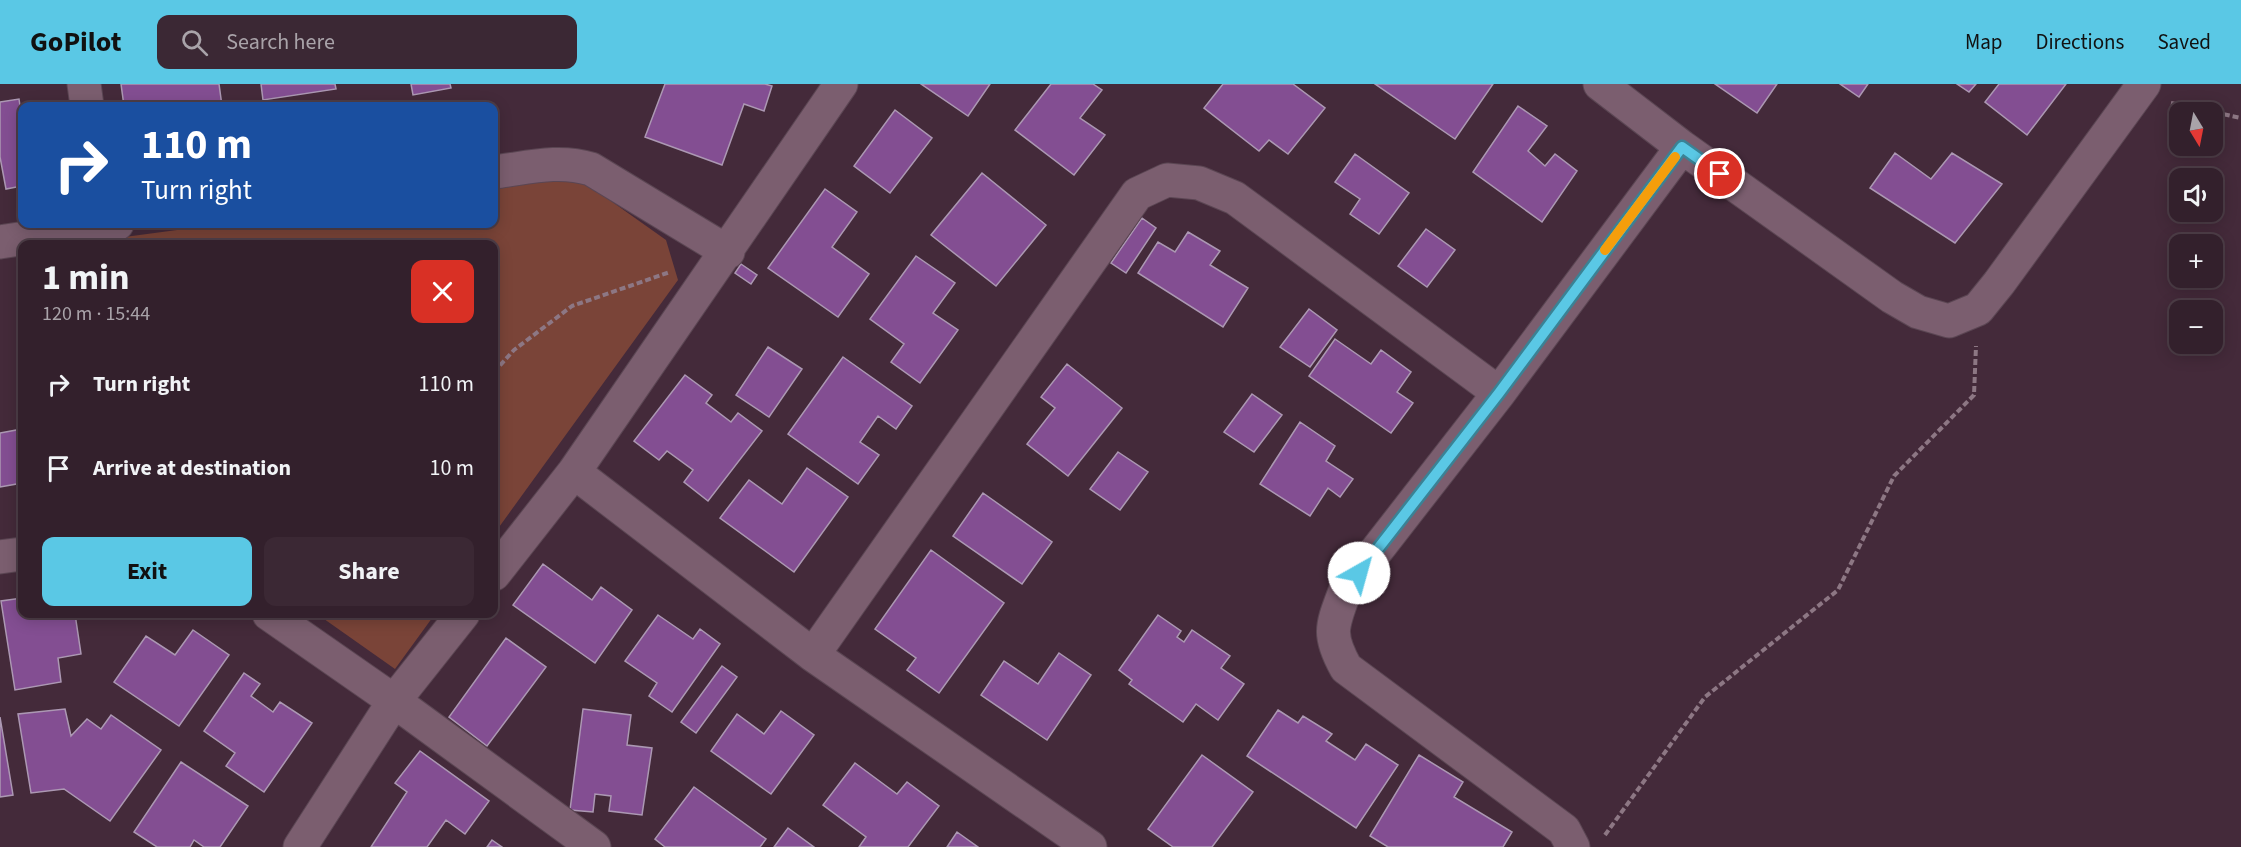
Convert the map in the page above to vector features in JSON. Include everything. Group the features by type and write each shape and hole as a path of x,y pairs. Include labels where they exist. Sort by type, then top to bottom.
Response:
{"street":[{"path":"84,84 86,102"},
{"path":"498,569 574,472 728,252 841,84"},
{"path":"1600,84 1682,147 1892,297 1918,312 1949,321 1978,309 2140,90"},
{"path":"1588,842 1564,830 1346,668 1336,651 1332,626 1346,591 1499,393 1682,147"},
{"path":"498,171 556,164 574,164 591,169 728,252"},
{"path":"813,655 1137,194 1167,180 1199,183 1235,198 1499,393"},
{"path":"0,242 83,228"},
{"path":"574,472 813,655 1090,847"},
{"path":"0,557 18,555"},
{"path":"275,618 394,701 594,847"},
{"path":"300,847 394,701 460,618"}],"path":[{"path":"2140,90 2241,118"},
{"path":"498,368 514,350 572,306 672,271"},
{"path":"1588,842 1705,697 1838,590 1894,476 1974,394 1978,309"}],"shaded area":[{"path":"550,178 587,184 666,240 678,280 498,528 498,240 102,240 192,228 498,228 498,185"},
{"path":"323,618 432,618 395,669"}],"building":[{"path":"121,84 219,84 221,102 123,102"},
{"path":"261,84 335,84 336,89 263,100"},
{"path":"411,84 450,84 451,88 413,95"},
{"path":"665,84 765,84 772,86 764,111 744,104 722,165 645,137"},
{"path":"921,84 990,84 968,116"},
{"path":"1051,84 1093,84 1102,90 1080,118 1105,135 1074,175 1015,130"},
{"path":"1223,84 1293,84 1325,108 1288,154 1269,140 1259,151 1204,108"},
{"path":"1375,84 1493,84 1455,139"},
{"path":"1715,84 1777,84 1757,113"},
{"path":"1840,84 1868,84 1859,97"},
{"path":"1957,84 1976,84 1969,92"},
{"path":"1999,84 2066,84 2027,135 1985,102"},
{"path":"19,99 19,102 18,187 6,189 0,157 0,102"},
{"path":"1518,106 1547,126 1528,151 1545,166 1555,154 1577,171 1542,222 1473,172"},
{"path":"895,110 932,138 890,193 854,166"},
{"path":"1895,153 1931,179 1952,153 2002,184 1955,243 1870,188"},
{"path":"1355,154 1409,193 1379,234 1350,214 1360,199 1335,182"},
{"path":"982,173 1046,225 996,286 931,235"},
{"path":"825,189 857,212 832,247 869,274 838,317 768,268"},
{"path":"1142,218 1156,228 1126,273 1111,263"},
{"path":"1426,229 1455,250 1427,287 1398,266"},
{"path":"1188,232 1220,251 1210,265 1248,288 1223,327 1138,273 1158,242 1175,252"},
{"path":"916,256 955,283 933,313 958,330 920,383 891,362 904,344 870,319"},
{"path":"741,264 757,275 751,284 735,273"},
{"path":"1309,309 1337,330 1310,367 1280,347"},
{"path":"1335,339 1371,364 1381,350 1411,372 1397,392 1413,403 1391,433 1309,376"},
{"path":"768,347 802,369 769,417 736,395"},
{"path":"843,357 912,406 896,429 878,416 860,442 879,455 858,484 788,434"},
{"path":"1067,364 1122,408 1068,476 1027,444 1055,408 1041,397"},
{"path":"685,375 712,395 706,403 731,422 738,413 762,431 708,501 684,482 693,470 667,451 659,460 634,441"},
{"path":"1252,394 1282,415 1254,452 1224,432"},
{"path":"1300,422 1335,446 1326,461 1353,479 1340,497 1328,488 1310,516 1260,484"},
{"path":"18,430 18,484 0,487 0,433"},
{"path":"1118,452 1148,472 1120,510 1090,489"},
{"path":"807,468 848,497 794,572 720,518 749,480 782,504"},
{"path":"983,493 1052,542 1022,584 953,536"},
{"path":"931,550 1004,603 939,693 907,670 916,658 875,629"},
{"path":"543,564 592,600 601,587 632,610 595,663 513,605"},
{"path":"18,599 18,618 76,618 81,654 58,658 61,682 15,690 1,601"},
{"path":"658,615 693,639 700,629 720,644 672,712 649,696 657,683 625,661"},
{"path":"1158,615 1181,631 1177,637 1184,642 1192,630 1230,656 1221,668 1244,684 1218,720 1196,704 1183,722 1129,684 1132,680 1119,670"},
{"path":"193,630 229,655 179,726 114,682 146,636 175,655"},
{"path":"506,638 546,667 487,746 449,717"},
{"path":"1059,653 1091,675 1047,740 981,695 1004,661 1038,684"},
{"path":"722,666 737,677 696,733 681,722"},
{"path":"244,673 260,684 251,696 273,712 280,702 312,723 264,792 226,766 235,753 204,731"},
{"path":"65,709 71,736 87,719 101,729 111,715 161,750 110,821 64,789 31,793 18,714"},
{"path":"583,709 631,715 627,745 652,748 642,815 609,811 611,796 595,794 593,812 570,810"},
{"path":"1278,710 1298,723 1303,716 1332,734 1326,741 1355,760 1366,744 1398,765 1356,828 1247,756"},
{"path":"781,711 814,735 771,794 711,751 737,714 764,734"},
{"path":"0,717 13,795 0,797"},
{"path":"420,751 489,801 465,834 446,820 427,847 371,847 407,792 395,783"},
{"path":"1202,755 1253,792 1212,847 1173,847 1148,829"},
{"path":"1419,755 1463,782 1454,797 1512,832 1503,847 1388,847 1370,836"},
{"path":"181,762 248,806 220,847 204,847 194,840 190,847 157,847 134,832"},
{"path":"855,763 897,794 907,782 939,806 908,847 859,847 866,837 823,805"},
{"path":"694,787 766,839 760,847 665,847 655,839"},
{"path":"788,828 814,847 774,847"},
{"path":"957,832 978,847 947,847"},
{"path":"492,840 502,847 487,847"}],"slow traffic":[{"path":"1605,250 1675,157"}],"route":[{"path":"1359,573 1499,393 1682,147 1720,174"}]}
